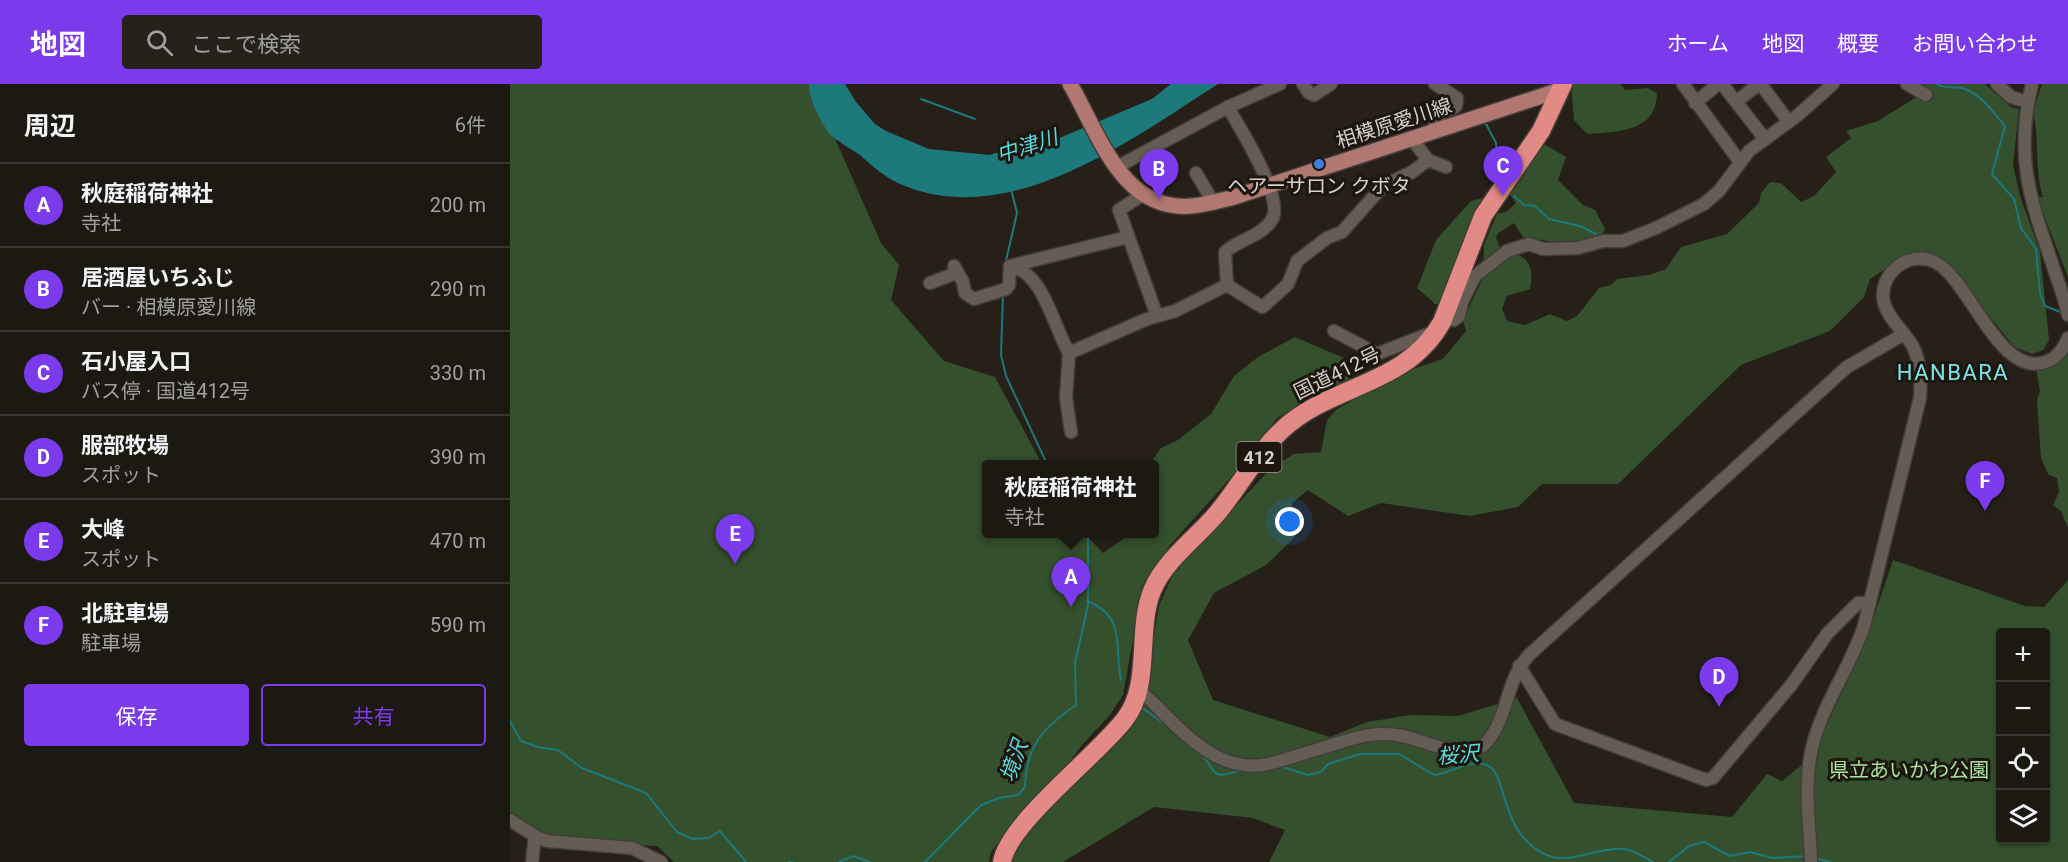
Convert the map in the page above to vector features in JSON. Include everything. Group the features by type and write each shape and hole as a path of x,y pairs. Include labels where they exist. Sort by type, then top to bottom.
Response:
{"highway":[{"name":"国道412号","path":"1002,862 1016,831 1110,737 1127,716 1138,688 1146,611 1153,590 1167,568 1218,512 1284,428 1307,412 1394,372 1433,338 1444,317 1483,216 1540,131 1562,87"}],"main road":[{"path":"1070,84 1117,167 1142,195"},
{"name":"相模原愛川線","path":"1142,195 1178,206 1213,202 1412,140 1562,87"}],"street":[{"path":"1117,167 1228,107 1280,84"},
{"path":"1303,84 1311,95 1331,84"},
{"path":"1430,134 1441,116 1456,106 1457,98 1434,84"},
{"path":"1683,84 1740,162"},
{"path":"1695,102 1720,84 1737,101 1765,139"},
{"path":"1737,101 1759,84 1789,122"},
{"path":"1444,317 1454,320 1459,316 1462,302 1475,276 1507,251 1529,244 1543,249 1578,248 1603,241 1623,240 1691,212 1713,197 1740,162 1765,139 1789,122 1833,84"},
{"path":"1907,84 1926,95"},
{"path":"1997,84 2011,98 2028,102"},
{"path":"2032,84 2023,150 2026,181 2068,312"},
{"path":"1227,285 1225,252 1264,228 1274,217 1276,203 1228,107"},
{"path":"1412,140 1428,160 1446,167"},
{"path":"1227,285 1262,307 1269,303 1288,284 1297,261 1327,238 1342,232 1383,186 1412,172 1428,160"},
{"path":"1196,172 1213,202"},
{"path":"1142,195 1119,210 1157,316"},
{"path":"1010,266 1017,262 1128,237"},
{"path":"1811,856 1807,785 1812,746 1820,722 1856,648 1870,603 1920,398 1921,376 1917,359 1904,334 1889,314 1884,301 1887,279 1901,263 1912,259 1925,258 1943,267 1998,341 2022,360 2033,364 2050,360 2065,345 2068,338"},
{"path":"933,279 955,270 961,279 966,295 974,298 1002,291 1009,285 1010,266"},
{"path":"1010,266 1018,267 1039,288 1069,353 1066,398 1071,432"},
{"path":"1069,353 1175,310 1227,285"},
{"path":"1334,331 1377,354 1428,334 1433,338"},
{"path":"1138,688 1190,737 1217,758 1239,765 1262,765 1361,736 1386,734 1402,735 1453,751 1474,750 1491,738 1497,729 1519,666 1840,373 1866,354 1904,334"},
{"path":"1519,666 1555,724 1706,780 1713,778 1792,684 1827,634 1858,603 1870,603"},
{"path":"510,820 535,836 559,843 632,848 661,862"},
{"path":"532,862 535,836"}],"green space":[{"path":"510,84 811,84 881,243 899,265 891,300 944,361 995,377 1040,460 982,460 982,538 1089,538 1103,553 1125,538 1159,538 1159,460 1153,460 1161,448 1178,440 1211,414 1234,376 1258,357 1295,337 1344,358 1350,377 1348,386 1316,396 1277,418 1235,473 1171,544 1143,584 1123,695 1110,715 1083,744 1045,793 1009,829 991,852 989,862 674,862 657,846 598,843 578,837 535,834 510,812"},
{"path":"1571,84 1620,84 1625,90 1648,88 1657,93 1655,106 1643,123 1622,130 1587,134 1574,120"},
{"name":"県立あいかわ公園","path":"1914,84 1985,84 2011,107 2019,109 2013,165 2020,196 2040,252 2049,340 2043,350 2032,354 2014,347 1957,275 1942,262 1923,253 1907,255 1870,279 1864,297 1830,331 1741,365 1618,484 1542,484 1518,507 1470,516 1381,503 1348,516 1308,490 1292,503 1294,538 1266,565 1214,593 1188,640 1213,700 1330,737 1367,722 1410,715 1458,716 1517,698 1574,803 1732,817 1767,774 1782,781 1819,751 1822,735 1865,643 1893,560 2025,606 2044,607 2068,580 2068,862 1269,862 1285,830 1253,818 1154,807 1063,862 1011,862 1020,837 1123,736 1141,711 1159,606 1173,574 1271,468 1294,454 1321,452 1327,420 1337,409 1407,371 1443,359 1466,331 1463,320 1483,278 1484,245 1497,214 1506,212 1516,203 1508,192 1510,186 1544,144 1566,157 1558,180 1583,205 1595,210 1605,229 1599,237 1580,244 1523,237 1514,223 1498,233 1496,238 1504,257 1515,253 1525,259 1530,267 1530,289 1507,296 1502,309 1507,321 1525,325 1550,314 1567,321 1577,316 1599,288 1611,285 1617,279 1649,275 1666,269 1681,247 1727,234 1759,203 1761,193 1770,182 1781,183 1801,202 1814,196 1836,172 1826,157 1851,138 1846,131 1878,121 1915,98"},
{"path":"2042,84 2068,84 2068,277 2037,197 2043,197 2033,112"},
{"path":"1483,198 1442,305 1435,304 1417,288 1436,240 1471,201"},
{"path":"2068,355 2068,528 2061,511 2053,505 2059,492 2057,478 2048,474 2041,458 2037,400 2040,391 2036,369"}],"water":[{"path":"809,84 845,84 856,102 875,124 929,149 990,155 1002,151 1026,152 1152,99 1171,84 1218,84 1148,129 1069,172 1028,187 987,196 946,196 905,186 893,180 833,137 819,117"}],"waterway":[{"path":"1937,84 1943,87 1962,88 1971,92 1987,105 2005,126 1992,174 2014,199 2021,228 2036,249 2040,293 2045,306 2063,313"},
{"path":"921,99 975,119"},
{"path":"1486,124 1496,143 1498,164"},
{"path":"1005,265 1017,213 1011,189"},
{"path":"1514,196 1524,205 1535,206 1549,219 1580,226 1596,234"},
{"path":"1003,294 1001,355 1006,376 1045,460"},
{"name":"境沢","path":"925,862 981,805 999,798 1018,795 1025,787 1029,760 1038,739 1054,722 1076,705 1075,663 1088,605 1088,538"},
{"name":"桜沢","path":"1087,601 1108,615 1113,624 1118,644 1121,680"},
{"name":"桜沢","path":"1141,707 1170,728"},
{"name":"境沢","path":"510,721 521,741 538,747 558,750 582,768 646,793 677,832 693,839 709,838 720,831 746,862"},
{"name":"桜沢","path":"1198,751 1218,774 1223,775 1241,770"},
{"name":"桜沢","path":"1280,766 1308,775 1321,772 1328,764 1360,754 1399,754 1434,775 1480,763 1494,771 1514,822 1522,836 1535,848 1552,857 1560,858 1624,849 1653,862"},
{"name":"桜沢","path":"1669,862 1689,846 1704,842 1730,856 1750,852 1772,858 1807,856"},
{"name":"境沢","path":"839,862 853,856 870,862"},
{"name":"桜沢","path":"1815,858 1830,862"}],"place":[{"name":"ヘアーサロン クボタ","path":"1319,164"},
{"name":"石小屋入口","path":"1503,196"},
{"name":"居酒屋いちふじ","path":"1159,199"},
{"name":"北駐車場","path":"1985,511"},
{"name":"大峰","path":"735,564"},
{"name":"秋庭稲荷神社","path":"1071,607"},
{"name":"服部牧場","path":"1719,707"}],"district":[{"name":"HANBARA","path":"1953,372"}],"water label":[{"name":"中津川","path":"1027,146"}]}
